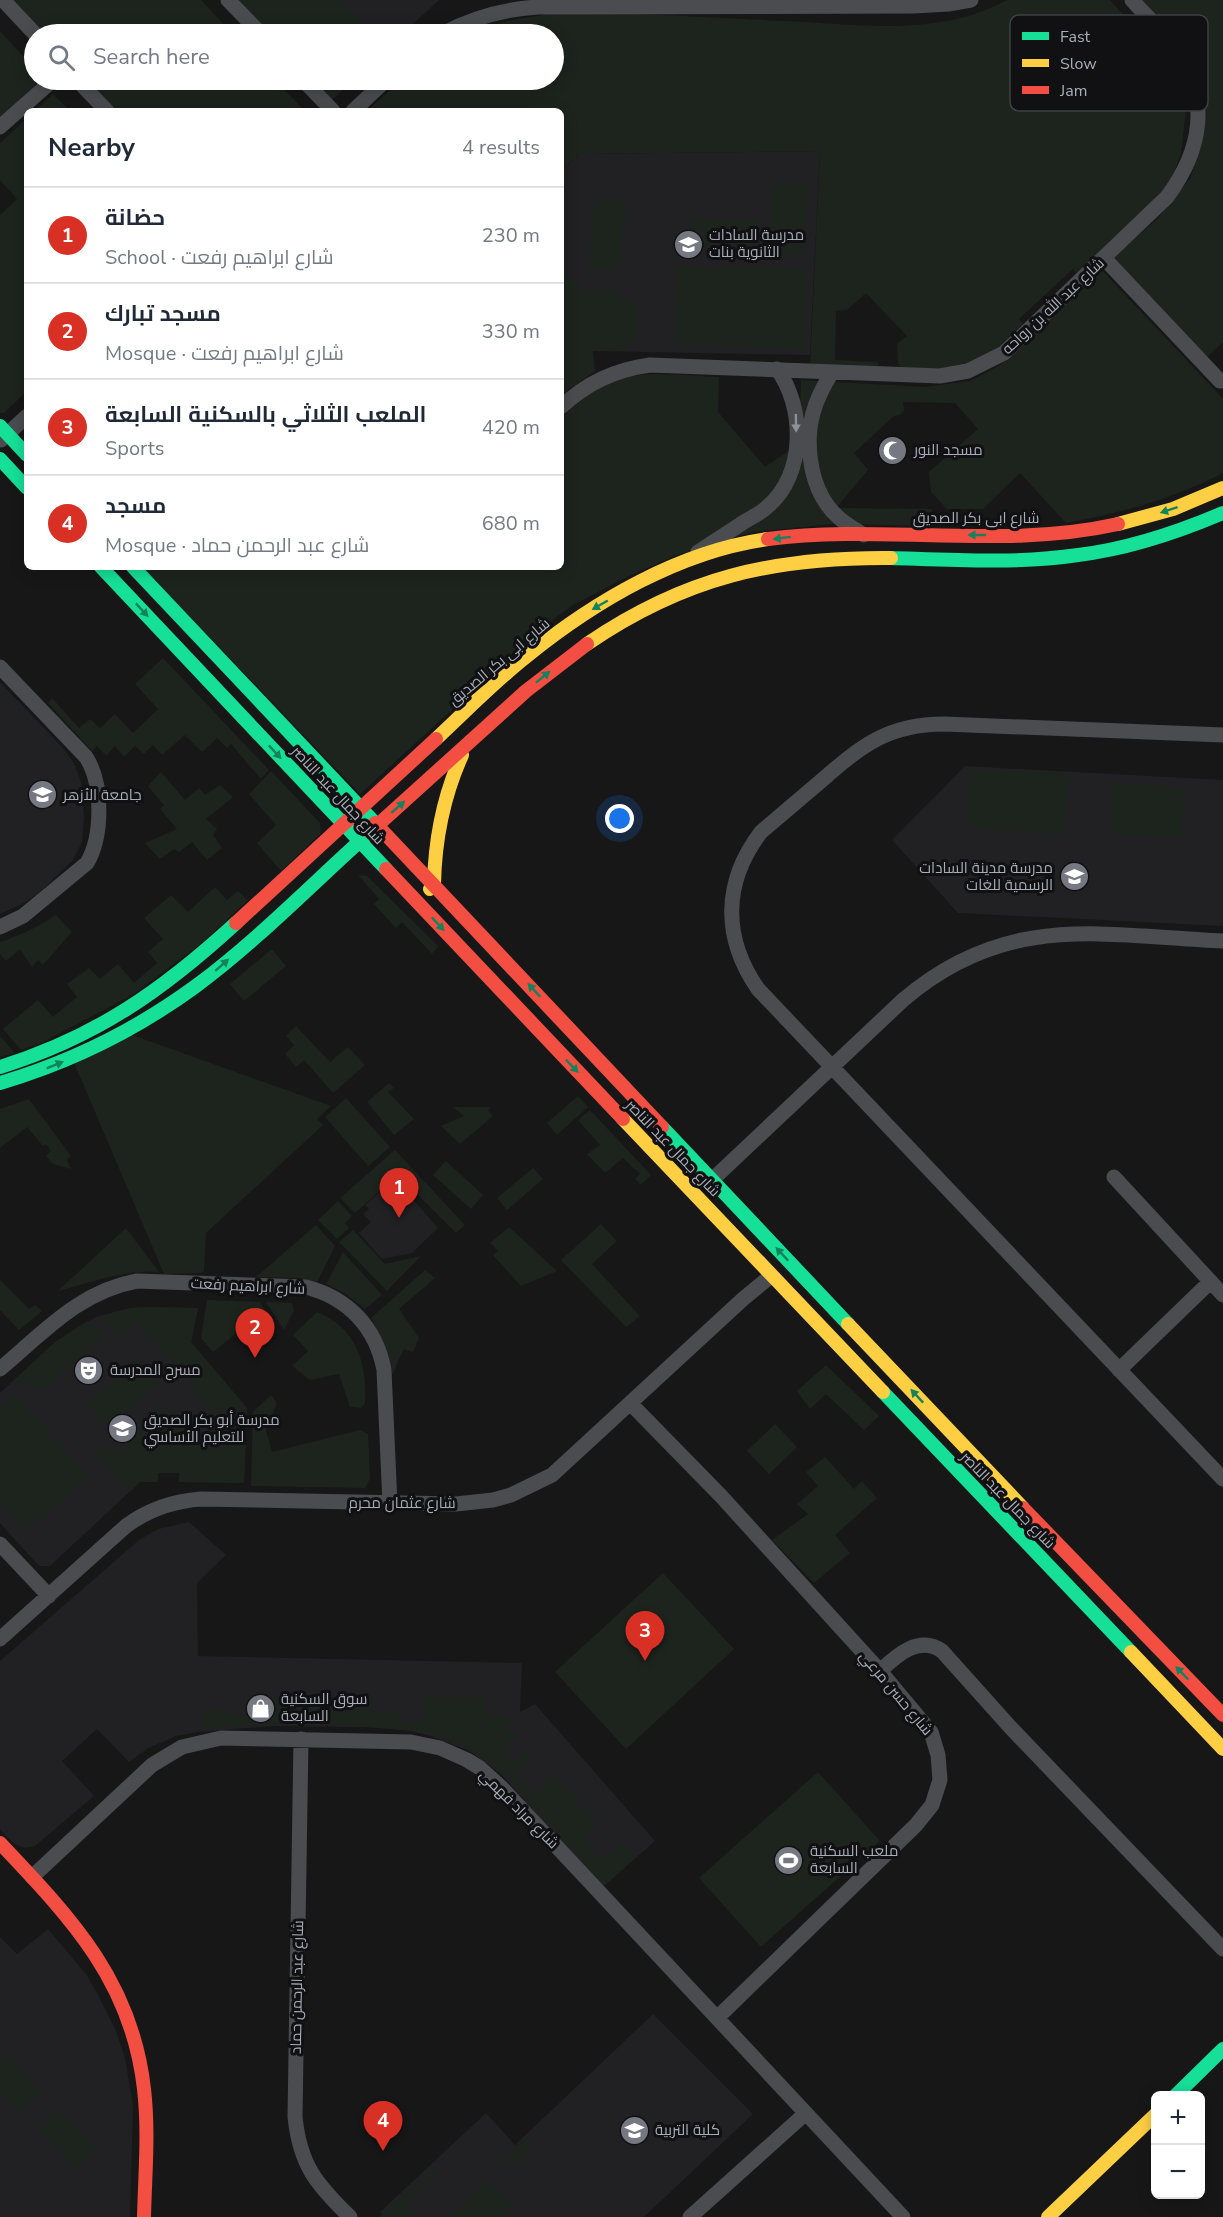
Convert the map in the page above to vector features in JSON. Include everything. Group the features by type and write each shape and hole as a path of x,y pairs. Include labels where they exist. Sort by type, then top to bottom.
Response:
{"main road":[{"path":"2,434 24,452"},
{"path":"0,459 24,485"},
{"name":"شارع ابى بكر الصديق","path":"0,1067 47,1052 75,1040 157,992 182,973 504,675 547,640 616,596 675,567 712,553 762,540 814,535 1021,535 1084,531 1132,521 1182,506 1223,488"},
{"path":"0,1083 74,1058 116,1038 165,1009 219,968 534,684 581,648 652,604 701,583 771,565 824,560 1022,560 1080,555 1125,548 1190,527 1223,513"},
{"path":"1021,535 1022,560"},
{"name":"شارع جمال عبد الناصر","path":"104,570 771,1276 1223,1749"},
{"name":"شارع جمال عبد الناصر","path":"136,570 941,1422 1223,1715"},
{"path":"416,901 434,885 435,844 443,804 449,784 466,747"},
{"path":"297,867 314,883"},
{"path":"924,1436 941,1422"},
{"path":"0,1843 65,1912 96,1955 129,2023 141,2067 146,2113 144,2217"},
{"path":"1180,2091 1223,2049"},
{"path":"1048,2217 1151,2118"}],"street":[{"path":"3,0 26,24"},
{"path":"228,0 251,24"},
{"path":"466,24 485,16 520,8 538,7 931,6 971,0"},
{"name":"شارع عبد الله بن رواحه","path":"1132,0 1146,15"},
{"path":"0,127 42,90"},
{"path":"86,90 103,108"},
{"path":"313,90 330,108"},
{"path":"356,108 376,90"},
{"name":"شارع عبد الله بن رواحه","path":"564,405 590,384 633,367 666,365 940,376 961,373 982,366 1015,345 1167,197 1182,177 1192,155 1198,132 1198,111"},
{"path":"1104,258 1220,381"},
{"path":"675,567 768,507 784,485 795,462 797,417 787,383 777,369"},
{"path":"832,372 822,389 811,422 812,472 821,496 837,516 864,535"},
{"path":"2,434 24,418"},
{"path":"0,667 86,757 95,774 98,796 96,839 87,864 23,916 0,927"},
{"path":"1223,735 931,724 892,732 856,750 761,832 752,844 738,872 732,903 733,933 742,963 768,1001 1223,1479"},
{"path":"712,1180 903,999 934,975 968,956 1006,942 1036,936 1066,934 1223,941"},
{"path":"1114,1177 1223,1294"},
{"name":"شارع عثمان محرم","path":"0,1640 126,1526 148,1512 172,1503 201,1499 390,1504 474,1503 493,1500 525,1489 564,1465 743,1299 771,1276"},
{"name":"شارع ابراهيم رفعت","path":"0,1369 86,1298 109,1287 137,1281 306,1287 320,1291 356,1314 366,1325 378,1346 384,1370 390,1504"},
{"path":"1119,1370 1210,1282"},
{"name":"شارع حسن مرعي","path":"631,1404 721,1496 880,1671 931,1732 936,1743 940,1780 932,1805 916,1825 718,2017"},
{"path":"0,1544 49,1596"},
{"path":"880,1671 897,1655 911,1648 931,1646 942,1651 1011,1728 1223,1949"},
{"name":"شارع مراد فهمي","path":"32,1877 152,1765 172,1752 195,1743 220,1738 418,1743 454,1753 480,1768 502,1788 903,2217"},
{"name":"شارع عبد الرحمن حماد","path":"301,1739 295,2117 297,2137 310,2171 323,2190 350,2217"},
{"path":"690,2217 806,2113"}],"shaded area":[{"path":"10,0 201,0 224,24 33,24"},
{"path":"238,0 338,0 362,24 261,24"},
{"path":"338,0 439,0 413,24 362,24"},
{"path":"1007,0 1110,0 1123,15 1010,15 1010,111 1186,111 1181,153 1174,173 1163,191 1077,273 1073,269 1019,319 1023,324 1008,338 1009,349 952,369 903,372 898,363 897,344 907,336 866,293 847,310 836,311 835,360 878,362 879,368 810,368 820,151 580,154 564,168 564,108 370,108 390,90 564,90 564,24 498,24 517,19 550,14 601,12 897,26 953,20 981,12"},
{"path":"1142,0 1223,0 1223,342 1203,361 1109,261 1156,220 1190,179 1202,144 1201,111 1208,111 1208,15 1150,15"},
{"path":"0,31 24,57 24,90 30,90 0,118"},
{"path":"93,90 285,90 302,108 110,108"},
{"path":"322,90 343,90 332,100"},
{"path":"53,94 67,108 37,108"},
{"path":"24,121 24,394 4,413 0,413 0,215 17,199 0,180 0,143"},
{"name":"مدرسة السادات الثانوية بنات","path":"820,151 810,355 593,351 564,320 564,168 580,154"},
{"path":"773,181 808,183 804,255 770,253"},
{"path":"595,197 626,199 620,269 588,268"},
{"path":"691,218 759,220 758,254 690,251"},
{"path":"678,266 806,269 805,348 676,345"},
{"path":"1101,269 1223,399 1223,473 1146,504 1066,523 1020,473 983,509 947,509 931,492 929,472 978,429 955,403 903,402 904,410 900,415 894,416 854,453 868,470 836,508 932,509 932,526 833,524 753,532 674,556 627,577 573,605 540,629 360,794 145,570 564,570 564,416 603,386 622,378 643,375 719,377 718,412 765,467 787,452 799,452 801,380 925,387 970,381 999,366"},
{"path":"564,277 571,278 585,295 594,288 603,296 611,288 637,307 635,340 628,339 628,351 593,351 595,371 564,393"},
{"path":"163,658 269,770 261,779 231,744 227,748 217,738 202,752 185,735 162,755 153,745 144,754 135,746 124,757 115,746 106,756 97,746 92,751 48,703 52,698 79,728 90,719 100,728 115,714 133,733 158,709 135,684"},
{"name":"جامعة الأزهر","path":"0,682 63,748 74,763 81,782 84,817 82,842 73,860 40,892 24,903 0,914"},
{"name":"مدرسة مدينة السادات الرسمية للغات","path":"965,766 1223,780 1223,926 958,913 892,840"},
{"path":"970,770 1068,774 1064,834 967,828"},
{"path":"271,771 320,823 321,833 281,871 257,843 276,825 249,794"},
{"path":"161,772 185,800 199,788 205,795 220,785 233,797 206,819 217,829 213,835 222,848 207,860 192,842 179,852 174,849 160,859 145,843 177,829 160,809 164,805 148,786"},
{"path":"1112,783 1184,787 1182,837 1112,834"},
{"path":"358,875 367,876 438,946 432,954 402,922 396,928 374,904 379,899"},
{"path":"215,887 227,900 238,891 248,900 204,941 134,994 41,1043 21,1050 3,1029 38,1000 53,1017 77,997 67,984 89,968 100,979 118,964 134,983 157,963 148,952 163,939 144,918 171,895 188,912"},
{"path":"56,915 72,932 43,965 38,960 32,967 20,949 6,961 0,954 0,942 15,937"},
{"path":"272,949 286,966 244,1001 230,984"},
{"path":"296,1026 330,1062 348,1047 365,1065 333,1093 304,1060 296,1067 285,1054 294,1045 286,1036"},
{"path":"124,1032 331,1106 317,1119 323,1125 206,1233 204,1271 201,1273 164,1274 73,1060"},
{"path":"0,1036 15,1053 0,1057"},
{"path":"389,1083 394,1088 388,1092 414,1119 394,1135 367,1102"},
{"path":"578,1096 588,1107 557,1135 547,1123"},
{"path":"346,1098 390,1147 368,1166 325,1117"},
{"path":"29,1099 71,1156 67,1160 71,1169 53,1164 46,1156 51,1151 46,1144 43,1146 27,1127 0,1148 0,1109"},
{"path":"453,1107 490,1107 488,1111 493,1116 460,1144 441,1126 464,1116"},
{"path":"590,1110 651,1175 641,1185 635,1179 640,1174 623,1158 605,1173 587,1154 600,1145 578,1120"},
{"path":"395,1150 465,1225 456,1233 398,1175 355,1213 340,1198"},
{"path":"446,1161 483,1195 471,1209 433,1175"},
{"path":"533,1168 543,1179 507,1210 497,1198"},
{"path":"395,1179 438,1228 412,1253 382,1259 359,1233 371,1222 363,1214 369,1209 365,1205"},
{"path":"338,1201 352,1216 345,1223 349,1228 337,1239 318,1220"},
{"path":"601,1224 617,1241 592,1264 640,1316 626,1327 561,1260"},
{"path":"316,1225 335,1246 317,1282 296,1278 256,1277"},
{"path":"509,1227 557,1271 521,1286 493,1255 498,1251 490,1243"},
{"path":"126,1228 159,1272 120,1275 58,1291"},
{"path":"353,1230 385,1264 421,1256 387,1291 339,1242"},
{"path":"343,1252 382,1295 365,1309 346,1294 326,1284"},
{"path":"425,1270 435,1278 399,1309 419,1338 413,1352 404,1349 393,1375 382,1339 371,1318"},
{"path":"0,1280 29,1309 35,1305 42,1311 19,1330 0,1310"},
{"path":"207,1300 260,1302 265,1310 213,1352 201,1338"},
{"path":"266,1302 292,1303 294,1310 284,1330"},
{"name":"مدرسة أبو بكر الصديق للتعليم الأساسي","path":"130,1308 198,1308 191,1342 247,1408 244,1483 179,1482 179,1473 158,1473 158,1482 140,1482 50,1566 39,1566 0,1523 0,1393 55,1342 81,1325 96,1317"},
{"path":"130,1308 198,1308 191,1342 247,1408 244,1483 179,1482 179,1473 158,1473 158,1482 140,1482 130,1492 90,1448 128,1450 128,1436 141,1435 141,1423 154,1423 154,1412 186,1411 187,1425 198,1424 198,1437 211,1437 211,1449 226,1449 227,1427 191,1390 195,1387 193,1383 136,1323 118,1338 100,1316"},
{"path":"317,1312 342,1327 357,1348 365,1388 365,1403 361,1408 350,1407 339,1374 310,1380 292,1366 308,1351 293,1335"},
{"path":"88,1321 112,1343 109,1346 101,1338 44,1390 14,1380 55,1342"},
{"path":"137,1358 159,1381 110,1428 87,1404"},
{"path":"826,1365 879,1416 864,1430 826,1394 810,1409 797,1391"},
{"path":"15,1394 88,1477 26,1530 0,1502 0,1407"},
{"path":"271,1395 277,1403 266,1430 272,1452 360,1430 368,1434 370,1479 365,1488 251,1486 253,1412"},
{"path":"775,1424 797,1447 769,1474 747,1451"},
{"path":"825,1457 854,1489 862,1481 877,1498 835,1535 850,1553 814,1583 772,1540 808,1514 797,1504 818,1486 806,1472"},
{"name":"سوق السكنية السابعة","path":"189,1522 226,1555 197,1583 198,1656 522,1663 520,1712 535,1704 655,1841 602,1888 502,1775 470,1751 431,1736 407,1730 271,1726 177,1736 148,1748 129,1762 97,1729 62,1761 94,1796 35,1846 25,1848 13,1843 0,1829 0,1661 139,1540 158,1529"},
{"path":"663,1573 734,1649 626,1749 555,1672"},
{"path":"356,1691 371,1692 372,1711 399,1713 400,1722 424,1722 425,1697 485,1697 487,1712 492,1717 516,1715 505,1726 516,1736 503,1749 514,1763 526,1751 532,1757 515,1772 532,1794 554,1775 598,1824 584,1835 602,1859 622,1843 635,1858 603,1886 508,1777 465,1745 430,1733 353,1725 289,1723 202,1729 203,1709 233,1710 234,1715 265,1715 265,1698 322,1698 323,1710 355,1711"},
{"name":"ملعب السكنية السابعة","path":"818,1772 880,1841 761,1947 699,1878"},
{"path":"48,1929 86,1974 116,2031 125,2058 133,2106 130,2217 0,2217 0,1937 17,1954"},
{"name":"كلية التربية","path":"653,2014 753,2114 644,2217 385,2217 380,2212 486,2113 515,2145"},
{"path":"3,2052 42,2092 21,2113 0,2092 0,2055"},
{"path":"59,2110 97,2149 76,2169 39,2129"},
{"path":"526,2138 535,2147 512,2169 503,2160"},
{"path":"434,2167 439,2172 407,2201 415,2210 407,2217 379,2217"},
{"path":"486,2180 511,2204 511,2207 500,2217 451,2217"}],"traffic: fast":[{"path":"0,426 24,452"},
{"path":"0,459 24,485"},
{"path":"891,558 1008,560 1078,555 1116,549 1152,539 1223,513"},
{"path":"104,570 386,869"},
{"path":"136,570 375,823"},
{"path":"0,1083 77,1055 150,1017 173,1002 241,950 370,832"},
{"path":"0,1067 67,1041 126,1009 181,970 236,923"},
{"path":"662,1127 848,1324"},
{"path":"883,1392 1131,1652"},
{"path":"1180,2091 1223,2049"}],"traffic: slow":[{"path":"1118,524 1173,509 1223,488"},
{"path":"436,739 515,666 553,636 610,598 640,581 703,555 735,545 768,539"},
{"path":"587,644 659,602 695,587 732,576 769,567 808,562 891,558"},
{"path":"430,889 434,884 441,818 462,755"},
{"path":"623,1119 883,1392"},
{"path":"848,1324 1023,1508"},
{"path":"1131,1652 1223,1749"},
{"path":"1048,2217 1151,2119"}],"traffic: jam":[{"path":"768,539 855,534 1031,535 1118,524"},
{"path":"370,832 526,691 587,644"},
{"path":"236,923 436,739"},
{"path":"375,823 662,1127"},
{"path":"386,869 623,1119"},
{"path":"1023,1508 1223,1715"},
{"path":"0,1843 74,1925 112,1983 126,2016 137,2050 144,2089 146,2137 144,2217"}],"place":[{"name":"مدرسة السادات الثانوية بنات","path":"688,244"},
{"name":"مسجد النور","path":"893,450"},
{"name":"جامعة الأزهر","path":"42,795"},
{"name":"مدرسة مدينة السادات الرسمية للغات","path":"1074,877"},
{"name":"حضانة","path":"399,1218"},
{"name":"مسجد تبارك","path":"255,1358"},
{"name":"مسرح المدرسة","path":"89,1370"},
{"name":"مدرسة أبو بكر الصديق للتعليم الأساسي","path":"123,1429"},
{"name":"الملعب الثلاثي بالسكنية السابعة","path":"645,1661"},
{"name":"سوق السكنية السابعة","path":"260,1708"},
{"name":"ملعب السكنية السابعة","path":"789,1860"},
{"name":"كلية التربية","path":"634,2130"},
{"name":"مسجد","path":"383,2151"}]}
